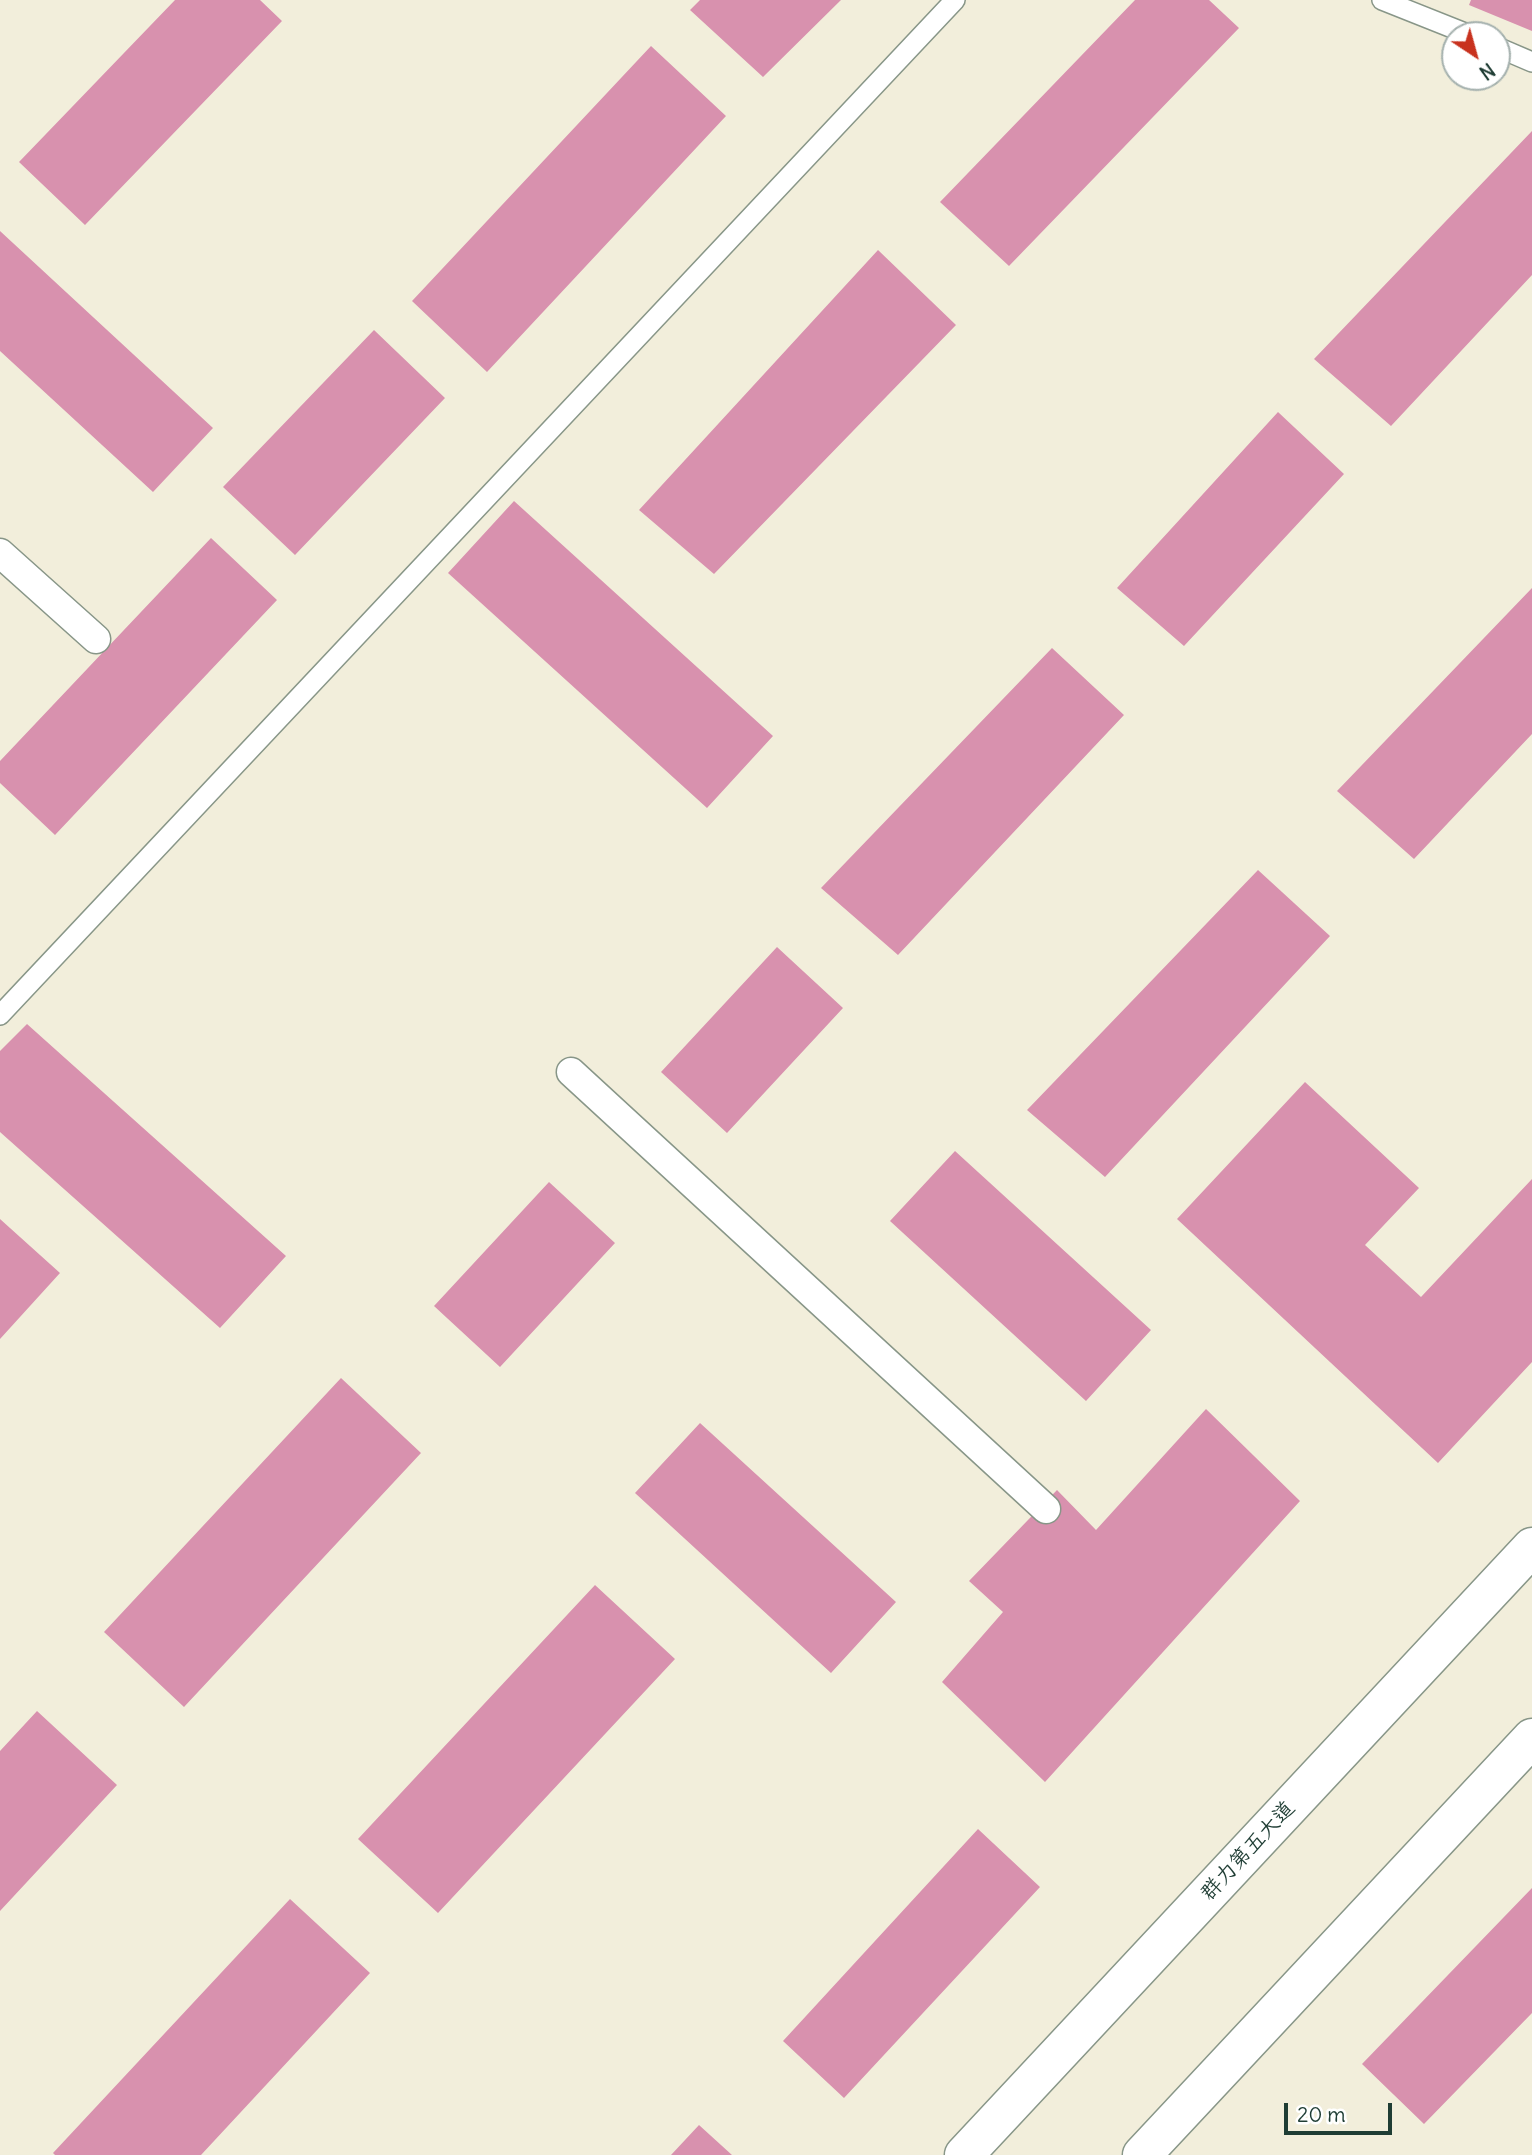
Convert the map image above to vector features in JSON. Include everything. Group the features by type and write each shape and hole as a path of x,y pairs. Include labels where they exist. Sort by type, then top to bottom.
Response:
{"main road":[{"name":"群力第五大道","path":"964,2155 1532,1548"},
{"path":"1142,2155 1532,1738"}],"street":[{"path":"0,553 96,639"},
{"path":"571,1072 1046,1509"}],"lane":[{"path":"0,1015 955,0"},
{"path":"1382,0 1441,23"},
{"path":"1511,53 1532,62"}],"building":[{"path":"175,0 260,0 282,21 85,225 19,162"},
{"path":"700,0 841,0 763,77 690,10"},
{"path":"1135,0 1209,0 1239,28 1009,266 940,202"},
{"path":"1471,0 1532,0 1532,31 1511,21 1469,5"},
{"path":"651,46 726,116 487,372 412,301"},
{"path":"1532,131 1532,275 1391,426 1314,359"},
{"path":"0,231 213,428 153,492 0,351"},
{"path":"878,250 956,325 714,574 639,510"},
{"path":"374,330 445,398 295,555 223,487"},
{"path":"1278,412 1344,474 1184,646 1117,588"},
{"path":"514,501 773,736 707,808 448,573"},
{"path":"211,538 277,600 55,835 0,783 0,761"},
{"path":"1532,588 1532,734 1414,859 1337,791"},
{"path":"1052,648 1124,715 898,955 821,888"},
{"path":"1258,870 1330,936 1105,1177 1027,1110"},
{"path":"777,947 843,1008 727,1133 661,1072"},
{"path":"27,1024 286,1256 220,1328 0,1132 0,1051"},
{"path":"1305,1082 1419,1188 1365,1245 1421,1297 1532,1179 1532,1362 1438,1463 1177,1219"},
{"path":"955,1151 1151,1330 1086,1401 890,1221"},
{"path":"549,1182 615,1243 500,1367 434,1306"},
{"path":"0,1219 60,1273 0,1339"},
{"path":"341,1378 421,1453 184,1707 104,1632"},
{"path":"1206,1409 1300,1501 1045,1782 942,1682 1003,1612 969,1581 1057,1490 1096,1530"},
{"path":"700,1423 896,1602 831,1673 635,1493"},
{"path":"595,1585 675,1659 438,1913 358,1839"},
{"path":"37,1711 117,1785 0,1911 0,1751"},
{"path":"978,1829 1040,1887 844,2098 783,2041"},
{"path":"1532,1888 1532,2013 1424,2124 1362,2064"},
{"path":"290,1899 370,1973 201,2155 55,2155 53,2153"},
{"path":"699,2125 732,2155 671,2155"}]}
